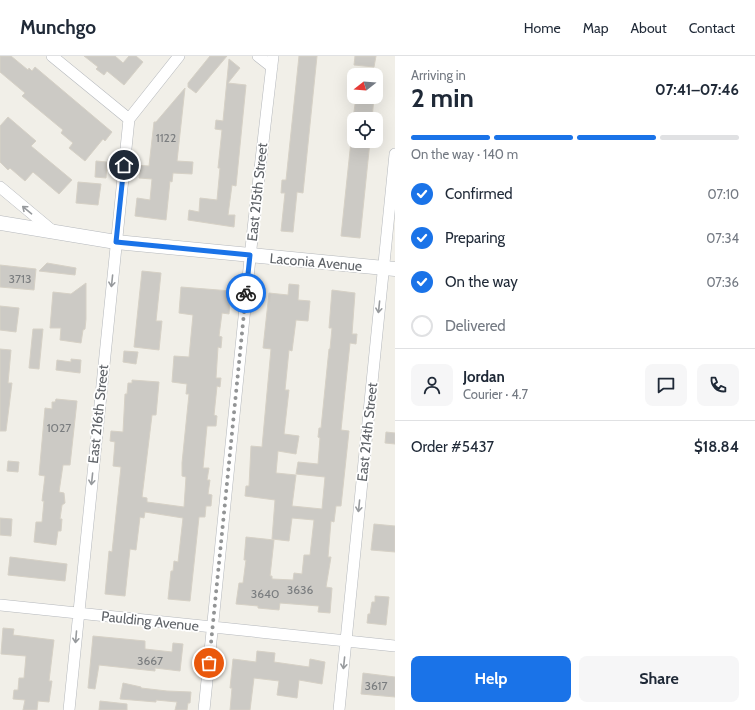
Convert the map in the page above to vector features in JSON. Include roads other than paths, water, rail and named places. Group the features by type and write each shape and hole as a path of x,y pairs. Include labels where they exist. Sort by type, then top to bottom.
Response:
{"street":[{"path":"52,56 129,119 179,56"},
{"path":"258,56 272,62"},
{"name":"East 215th Street","path":"204,710 250,255 272,62"},
{"name":"East 216th Street","path":"69,710 129,119"},
{"name":"East 214th Street","path":"339,710 389,269 395,154"},
{"path":"0,187 54,232"},
{"name":"Laconia Avenue","path":"0,223 116,242 389,269"},
{"name":"Paulding Avenue","path":"0,605 395,646"}]}
